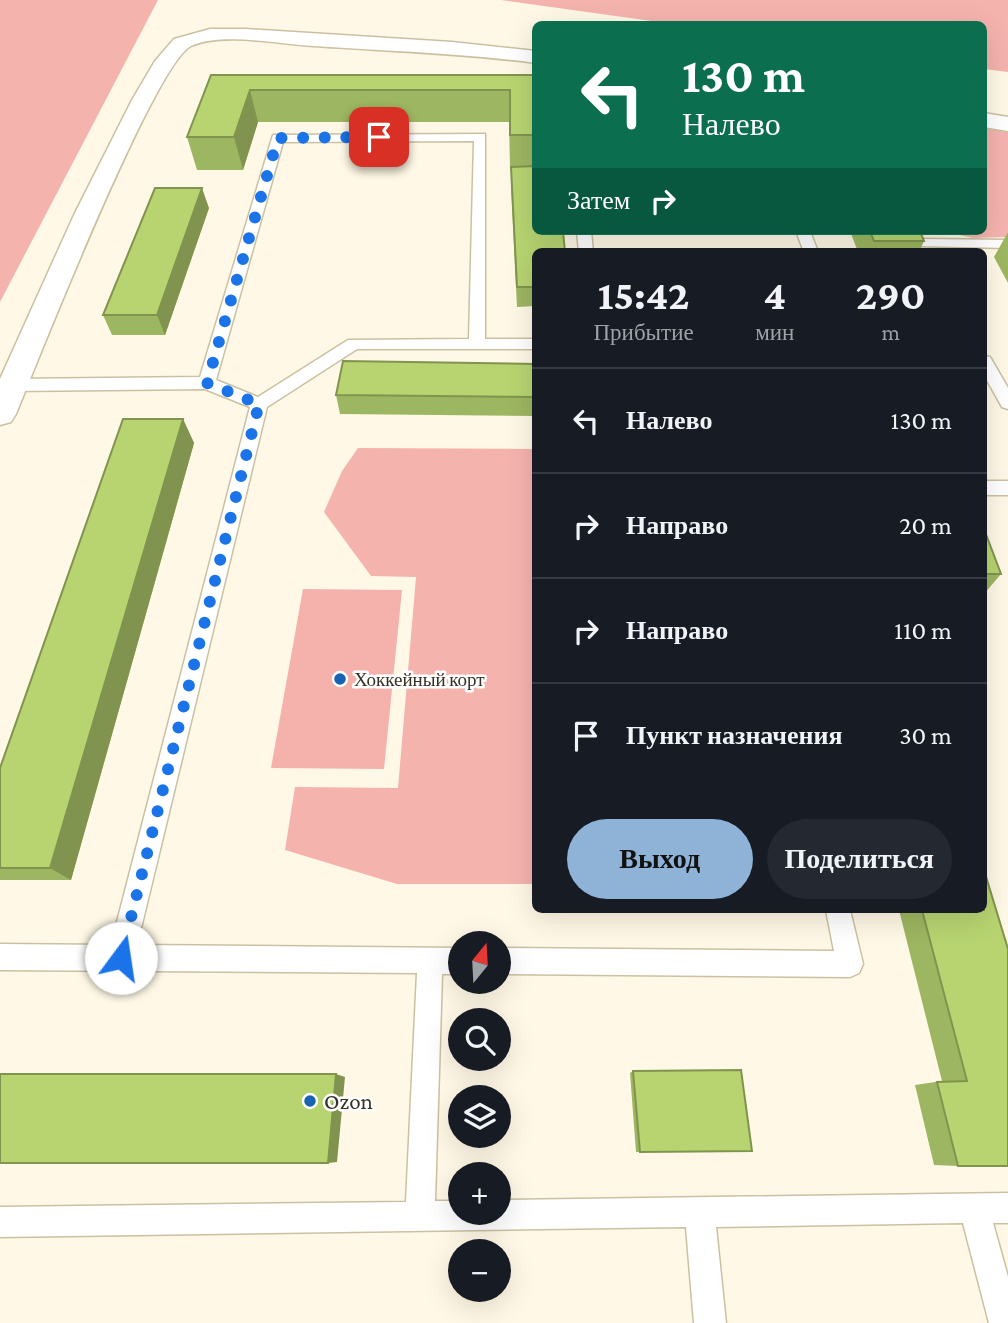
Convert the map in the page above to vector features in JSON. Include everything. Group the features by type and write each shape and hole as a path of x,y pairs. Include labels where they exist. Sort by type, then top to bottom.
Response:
{"street":[{"path":"0,414 91,209 157,71 171,49 201,37 246,36 442,47 532,57"},
{"path":"987,120 1008,124"}],"lane":[{"path":"207,383 278,138 480,137 477,343"},
{"path":"920,242 1008,244"},
{"path":"121,958 259,404 354,344 532,344"},
{"path":"987,366 1008,403"},
{"path":"13,385 207,383 259,404"},
{"path":"987,488 1008,488"},
{"path":"511,961 850,964 839,913"},
{"path":"0,957 448,961"},
{"path":"420,1216 430,961"},
{"path":"974,1208 1005,1323"},
{"path":"0,1222 1008,1208"},
{"path":"701,1212 710,1323"}],"shaded area":[{"path":"0,0 158,0 0,302"},
{"path":"501,0 1008,0 1008,72 987,69 987,21 652,21"},
{"path":"987,128 1008,132 1008,237 973,238 959,235 987,235"},
{"path":"358,448 532,449 532,884 397,884 285,850 295,787 398,788 416,577 371,576 324,512 342,471"},
{"name":"Хоккейный корт","path":"303,589 402,590 384,769 271,768"}],"building":[{"path":"211,75 532,75 532,135 510,135 510,90 250,90 234,137 187,137"},
{"path":"532,166 532,235 563,235 565,248 532,248 532,287 517,287 511,167"},
{"path":"155,188 202,188 157,315 103,315"},
{"path":"872,235 922,235 924,241 874,241"},
{"path":"343,361 532,364 532,397 336,395"},
{"path":"123,419 183,419 50,868 0,868 0,768"},
{"path":"987,537 1001,574 987,574"},
{"path":"987,880 1008,949 1008,1166 958,1166 937,1082 967,1081 923,913 987,913"},
{"path":"741,1070 752,1151 640,1152 633,1071"},
{"path":"0,1074 336,1074 328,1163 0,1163"}],"place":[{"name":"Хоккейный корт","path":"340,679"},
{"name":"Ozon","path":"310,1101"}],"route":[{"path":"121,958 259,404 207,383 278,138 379,137"}]}
